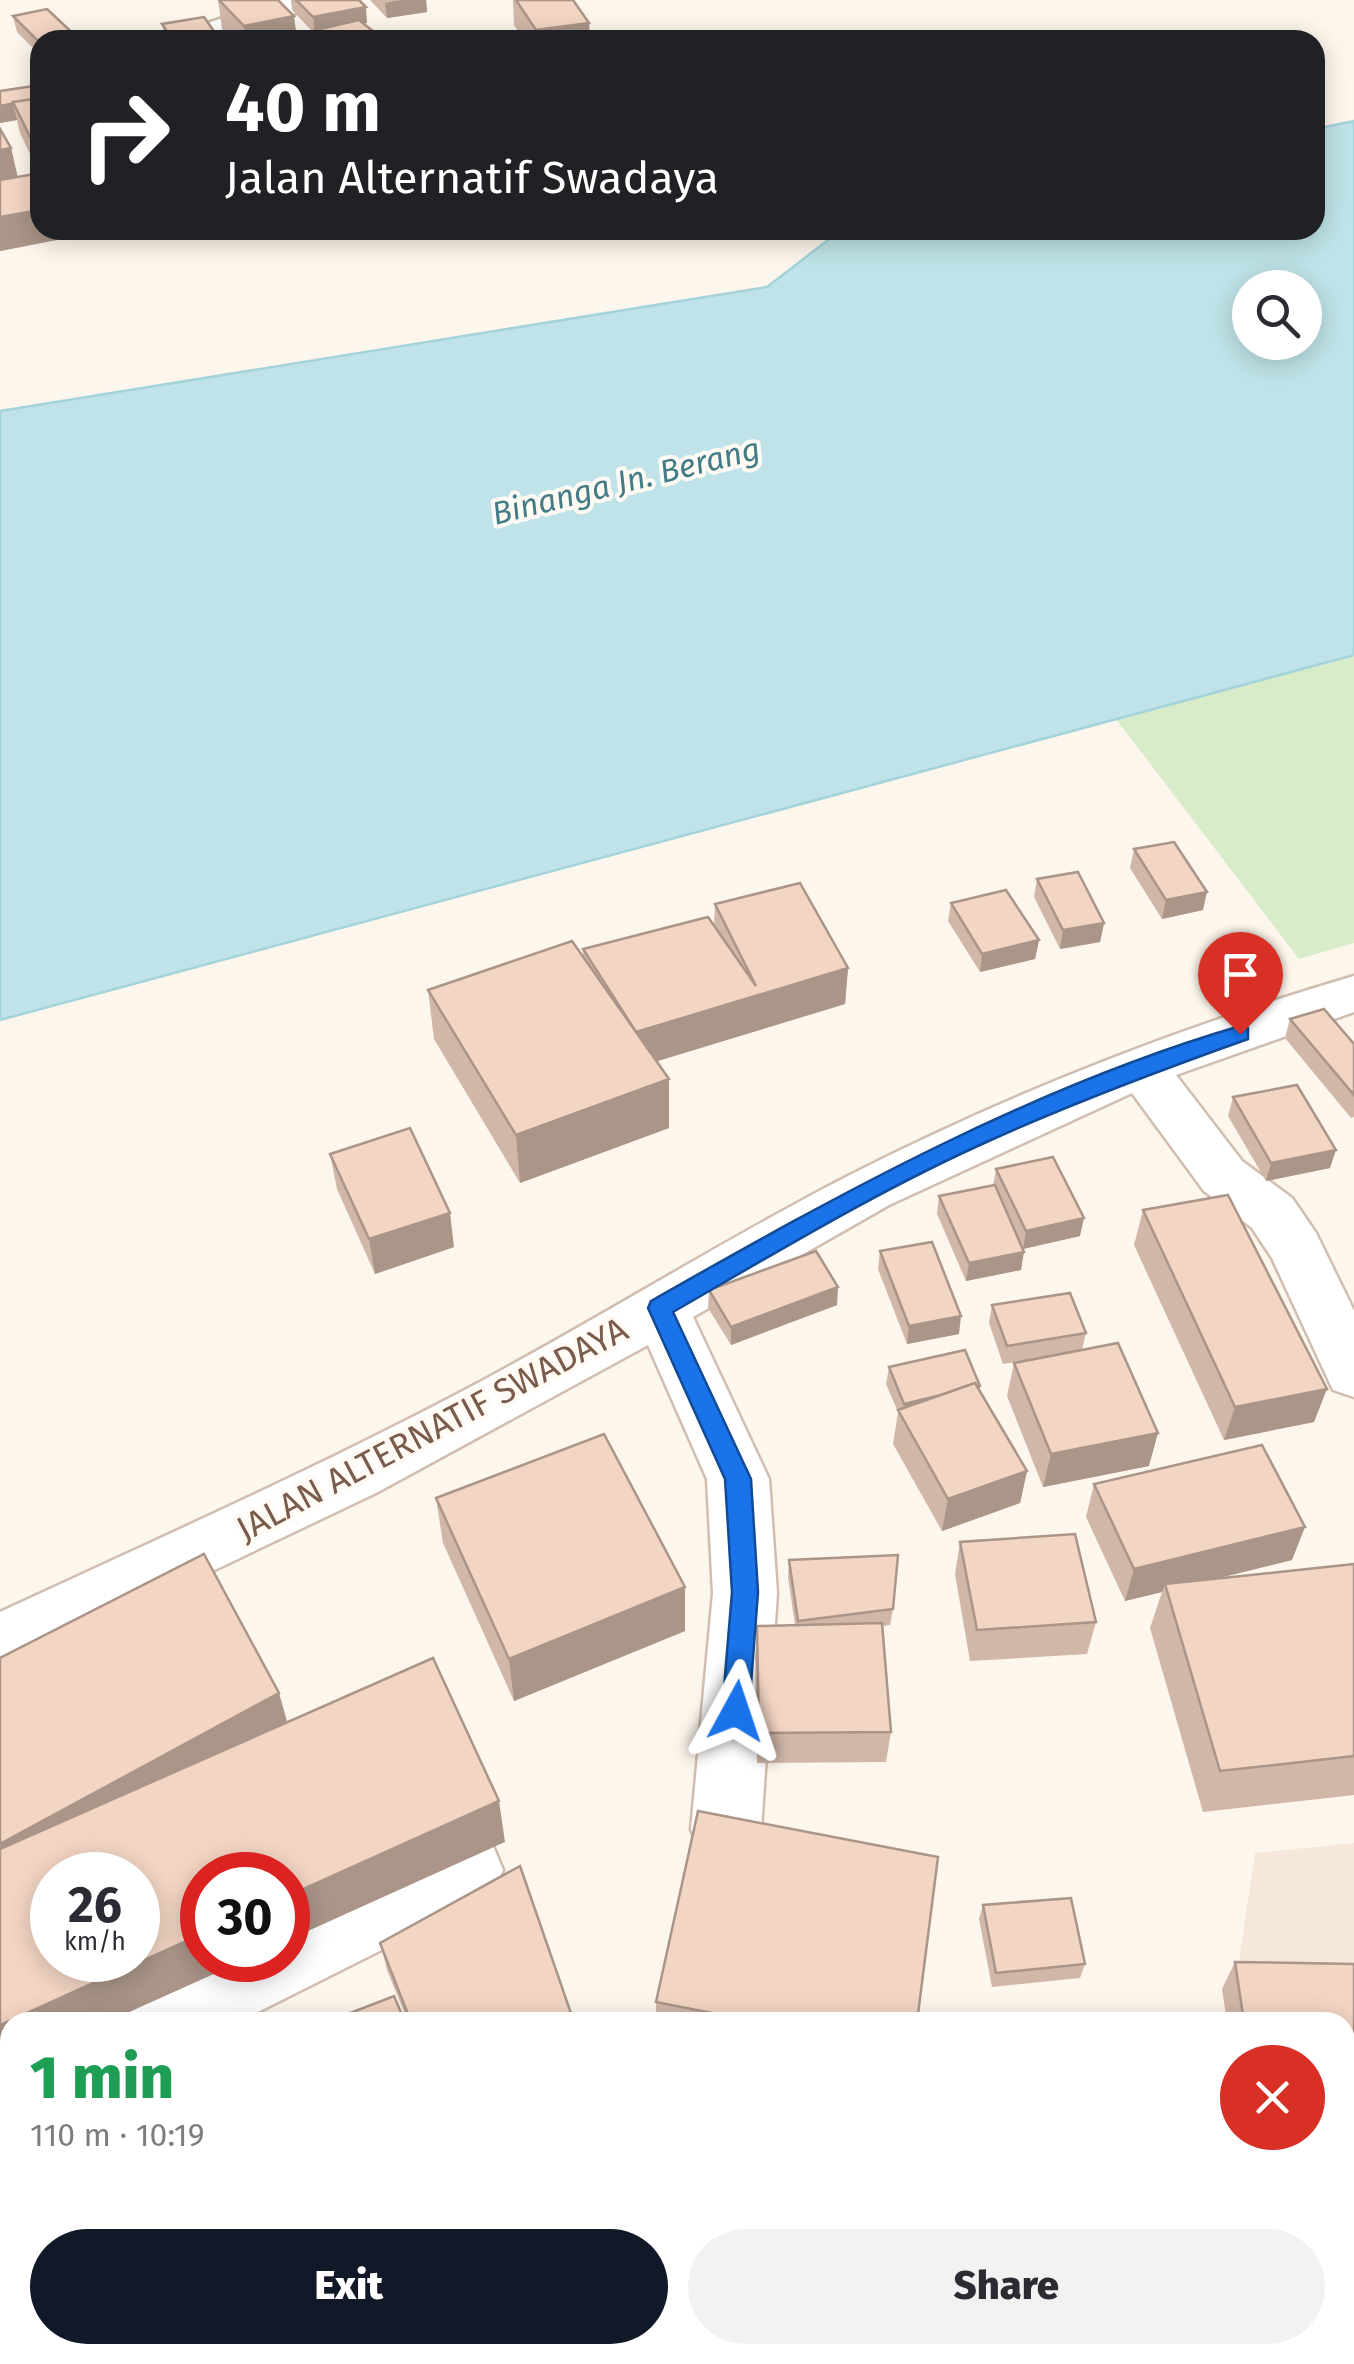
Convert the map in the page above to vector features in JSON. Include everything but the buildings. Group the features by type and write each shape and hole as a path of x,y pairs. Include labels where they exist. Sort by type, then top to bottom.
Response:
{"street":[{"path":"215,30 307,0"},
{"name":"JALAN ALTERNATIF SWADAYA","path":"0,1643 561,1366 806,1224 980,1135 1142,1068 1354,994"},
{"path":"1142,1068 1223,1176 1272,1212 1296,1248 1354,1373"},
{"path":"660,1308 738,1479 745,1592 726,1830"},
{"path":"310,1949 468,1870"},
{"path":"181,2012 242,1982"}],"shaded area":[{"path":"1354,1843 1354,2012 1231,2012 1255,1853"}],"green space":[{"path":"1354,655 1354,943 1299,959 1116,719"}],"water":[{"name":"Binanga Jn. Berang","path":"1354,121 1354,655 0,1020 0,411 767,287 828,240 1325,240 1325,127"}],"route":[{"path":"736,1711 745,1592 738,1479 660,1308 806,1224 980,1135 1142,1068 1240,1034"}]}
